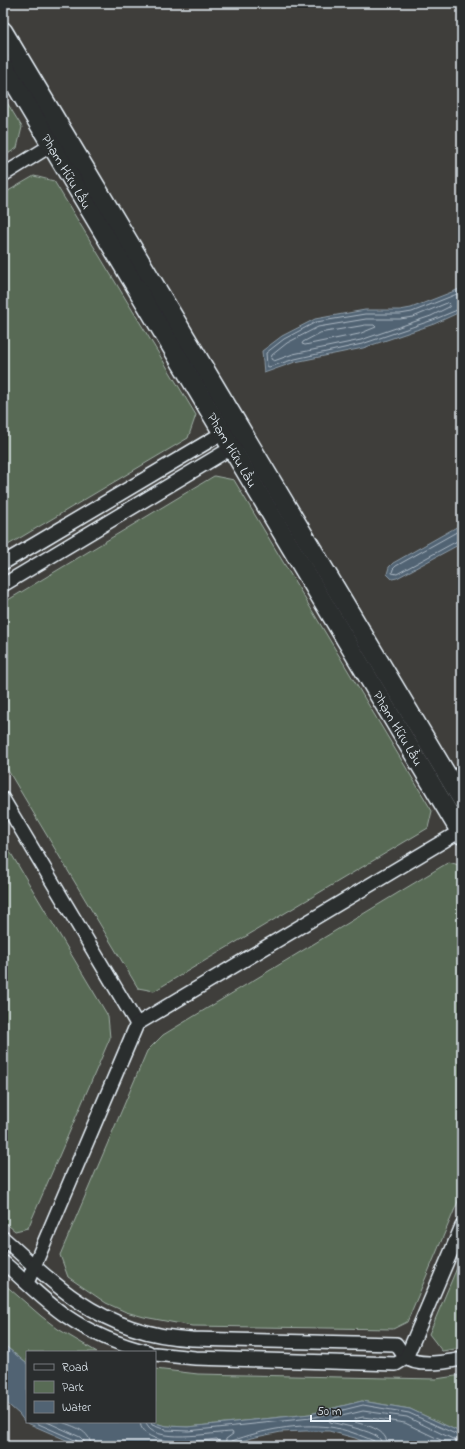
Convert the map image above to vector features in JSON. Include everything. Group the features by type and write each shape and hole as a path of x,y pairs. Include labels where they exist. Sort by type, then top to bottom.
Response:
{"main road":[{"name":"Phạm Hữu Lầu","path":"3,31 59,141 234,436 461,832"},
{"name":"Phạm Hữu Lầu","path":"3,64 59,141"},
{"name":"Phạm Hữu Lầu","path":"234,436 462,800"}],"street":[{"path":"3,174 59,141"},
{"path":"3,563 234,436"},
{"path":"3,585 234,436"},
{"path":"3,799 137,1024"},
{"path":"27,1283 137,1024 461,832"},
{"path":"156,1354 195,1358 396,1364 406,1358 462,1226"},
{"path":"3,1238 64,1291 91,1310 122,1325 145,1332 180,1339 396,1344 406,1358 428,1363 462,1359"},
{"path":"3,1262 59,1311 78,1324 106,1338 145,1351"}],"green space":[{"path":"3,96 22,127 17,148 3,157"},
{"path":"34,176 54,181 196,415 188,438 3,548 3,194"},
{"path":"214,476 234,480 432,811 428,828 154,991 138,988 3,762 3,603"},
{"path":"3,840 108,1016 110,1038 28,1228 15,1231 3,1221"},
{"path":"449,862 462,866 462,1192 407,1322 393,1329 192,1326 126,1312 106,1303 68,1277 60,1255 147,1051 163,1035"},
{"path":"462,1256 462,1348 442,1351 429,1334"},
{"path":"3,1283 58,1329 95,1351 26,1351 26,1363 3,1344"},
{"path":"156,1369 198,1374 436,1379 462,1375 462,1433 410,1409 362,1401 310,1414 188,1427 167,1426 154,1423 156,1423"}],"water":[{"path":"462,288 462,311 434,324 363,348 295,362 264,373 262,351 282,336 315,319 365,310 400,310 411,308"},
{"path":"462,524 462,543 397,578 392,579 387,574 389,567 393,563"},
{"path":"3,1344 26,1363 26,1422 3,1400"},
{"path":"362,1401 410,1409 462,1433 462,1446 374,1446 355,1438 329,1431 306,1431 281,1432 251,1438 229,1446 80,1446 27,1423 154,1423 167,1426 188,1427 310,1414"}]}
